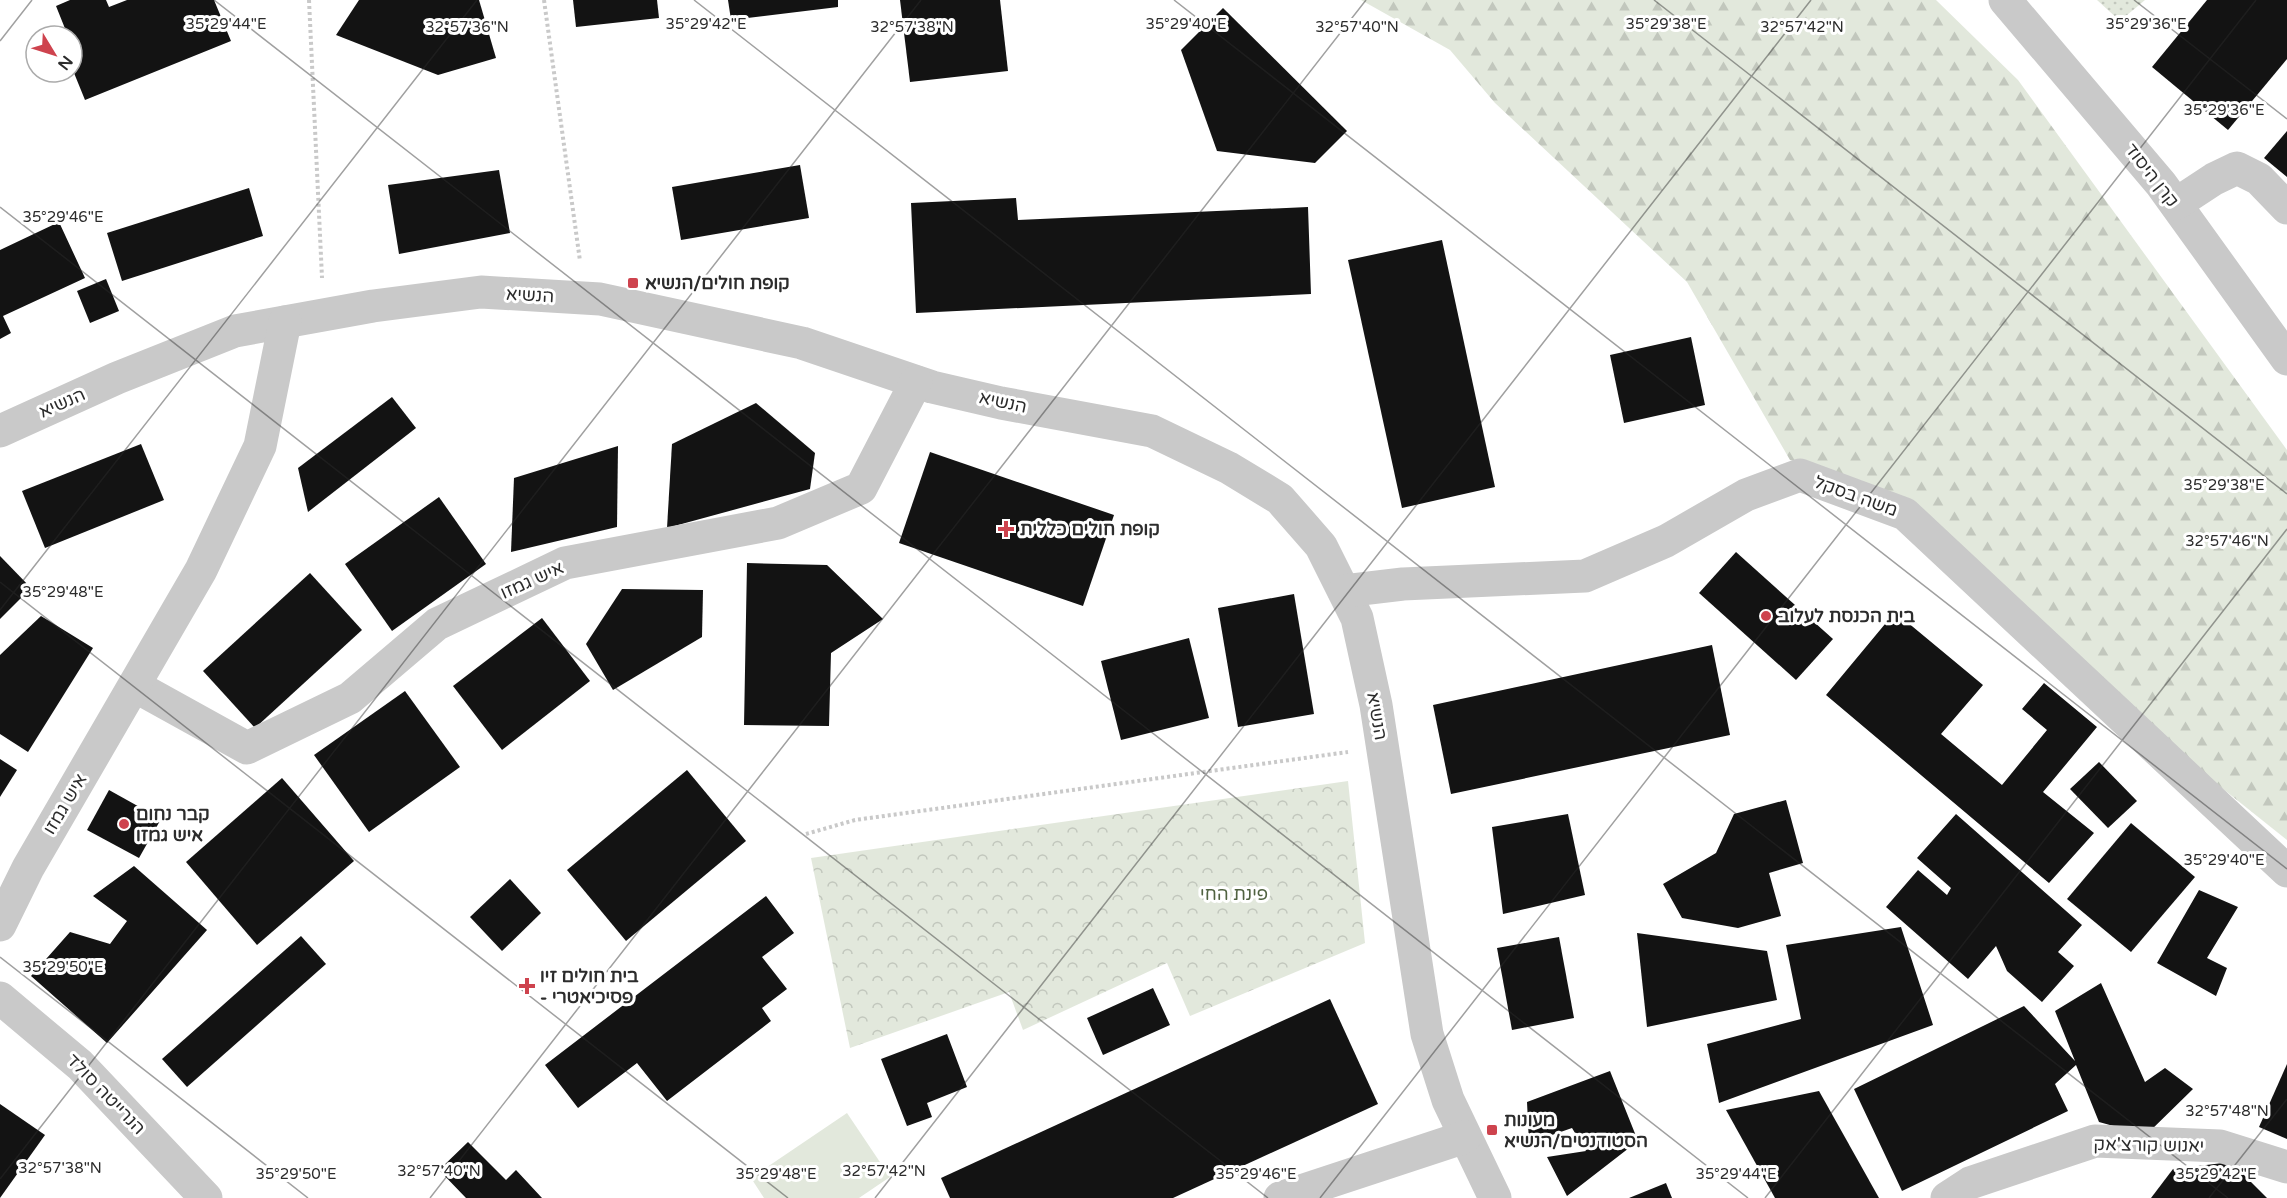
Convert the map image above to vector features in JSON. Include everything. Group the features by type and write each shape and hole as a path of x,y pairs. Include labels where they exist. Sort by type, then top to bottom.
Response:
{"street":[{"name":"קרן היסוד","path":"2005,0 2095,103 2176,204 2287,359"},
{"path":"2176,204 2214,179 2237,168 2259,179 2287,208"},
{"name":"הנשיא","path":"0,432 117,378 235,331 323,315 481,292 600,298 802,343 916,382 1001,403 1152,431 1229,468 1280,499 1322,546 1357,618 1383,748 1427,1034 1448,1100 1495,1198"},
{"name":"איש גמזו","path":"0,925 28,868 201,570 260,446 285,322"},
{"name":"איש גמזו","path":"135,686 248,748 350,699 437,624 565,563 778,523 861,488 916,382"},
{"name":"משה בסקל","path":"1344,591 1404,584 1585,576 1666,541 1746,495 1800,475 1905,514 2287,871"},
{"name":"הנרייטה סולד","path":"0,998 80,1065 206,1198"},
{"path":"1280,1198 1465,1137"},
{"name":"יאנוש קורצ'אק","path":"1947,1198 1970,1183 2095,1141 2220,1146 2287,1167"}],"path":[{"path":"309,0 323,315"},
{"path":"544,0 585,298"},
{"path":"807,834 855,820 1383,748"}],"green space":[{"path":"1361,0 1936,0 2018,80 2287,450 2287,840 2168,745 1863,481 1790,460 1687,282 1495,103 1450,50"},
{"path":"2097,0 2145,0 2120,21"},
{"name":"פינת החי","path":"1348,781 1365,943 1190,1016 1167,963 1023,1030 1009,992 850,1048 811,858"},
{"path":"847,1113 890,1177 859,1198 764,1198 751,1178"}],"building":[{"path":"70,0 106,0 109,7 127,0 214,0 231,41 85,100 78,84 84,84 84,24 63,24 56,6"},
{"path":"359,0 479,0 496,58 438,75 336,35"},
{"path":"573,0 657,0 659,18 576,27"},
{"path":"728,0 838,0 838,7 731,20"},
{"path":"900,0 1000,0 1008,71 910,82"},
{"path":"2207,0 2287,0 2287,59 2228,130 2152,67"},
{"path":"1223,8 1347,131 1315,163 1217,151 1181,50"},
{"path":"2287,131 2287,177 2264,158"},
{"path":"800,165 809,218 681,240 672,187"},
{"path":"499,170 510,233 399,254 388,185"},
{"path":"249,188 263,236 122,281 107,233"},
{"path":"1016,198 1018,220 1308,207 1311,294 916,313 911,203"},
{"path":"59,222 85,278 3,316 11,333 0,339 0,250"},
{"path":"1442,240 1495,487 1402,508 1348,260"},
{"path":"106,279 119,311 90,323 77,291"},
{"path":"1691,337 1705,405 1624,423 1610,355"},
{"path":"392,397 416,428 308,512 298,468"},
{"path":"756,403 815,453 810,489 667,528 672,444"},
{"path":"141,444 164,500 45,548 22,491"},
{"path":"618,446 617,527 511,552 514,478"},
{"name":"קופת חולים כללית","path":"930,452 1114,515 1083,606 899,543"},
{"path":"439,497 486,564 392,631 345,564"},
{"name":"בית הכנסת לעלוב","path":"1736,552 1833,639 1796,680 1699,593"},
{"path":"0,556 31,588 0,619"},
{"path":"747,563 827,565 883,619 831,653 829,726 744,725"},
{"path":"310,573 362,630 255,728 203,671"},
{"path":"622,589 703,590 702,637 613,690 586,644"},
{"path":"1294,594 1314,714 1238,727 1218,608"},
{"path":"1895,612 1983,685 1941,734 2002,785 2047,730 2022,709 2044,683 2097,727 2043,792 2094,833 2049,883 1826,695"},
{"path":"41,616 93,648 28,752 0,734 0,655"},
{"path":"542,618 590,681 502,750 453,686"},
{"path":"1189,638 1209,718 1121,740 1101,661"},
{"path":"1712,645 1730,735 1451,794 1433,705"},
{"path":"405,691 460,767 369,832 314,755"},
{"path":"0,759 17,770 0,797"},
{"path":"2099,762 2137,801 2108,828 2070,789"},
{"path":"687,770 746,841 626,941 567,870"},
{"path":"282,778 354,861 257,945 186,862"},
{"name":"קבר נחום איש גמזו","path":"109,790 161,819 139,858 87,830"},
{"path":"1786,800 1803,863 1769,873 1781,916 1738,928 1682,918 1663,884 1716,853 1734,814"},
{"path":"1568,814 1585,895 1503,914 1492,827"},
{"path":"1956,814 2082,925 2058,952 2074,966 2042,1002 2007,971 1996,946 1968,979 1886,907 1918,870 1947,895 1951,888 1917,858"},
{"path":"2131,823 2195,877 2131,952 2067,899"},
{"path":"134,866 207,930 107,1043 31,976 70,932 110,944 127,921 93,896"},
{"path":"510,879 541,913 502,951 470,917"},
{"path":"2199,890 2238,907 2207,958 2227,968 2216,996 2157,963"},
{"path":"766,896 794,933 762,957 787,989 762,1008 771,1021 667,1101 637,1063 578,1108 545,1065"},
{"path":"1901,927 1933,1025 1719,1103 1707,1044 1801,1019 1786,945"},
{"path":"1637,933 1767,951 1777,1000 1647,1027"},
{"path":"301,936 326,964 187,1087 162,1059"},
{"path":"1559,937 1574,1018 1512,1030 1497,948"},
{"path":"2101,983 2145,1082 2165,1068 2193,1089 2146,1135 2099,1122 2076,1065 2055,1084 2068,1111 1902,1191 1854,1089 2024,1006 2075,1061 2055,1011"},
{"path":"1153,988 1170,1025 1103,1055 1087,1018"},
{"path":"1330,999 1378,1104 1173,1198 950,1198 941,1178"},
{"path":"947,1034 967,1087 927,1103 932,1117 907,1126 881,1059"},
{"path":"2287,1064 2287,1139 2259,1127"},
{"path":"1610,1071 1638,1141 1567,1196 1547,1157 1586,1151 1572,1128 1529,1143 1527,1102"},
{"path":"1819,1091 1879,1198 1775,1198 1726,1110"},
{"path":"0,1104 45,1135 0,1198"},
{"path":"468,1142 506,1180 516,1170 542,1198 466,1198 439,1170"},
{"path":"2231,1162 2267,1198 2151,1198 2173,1169"},
{"path":"1666,1183 1672,1198 1629,1198"}],"place":[{"name":"קופת חולים/הנשיא","path":"633,283"},
{"name":"קופת חולים כללית","path":"1006,529"},
{"name":"בית הכנסת לעלוב","path":"1766,616"},
{"name":"קבר נחום איש גמזו","path":"124,824"},
{"name":"בית חולים זיו - פסיכיאטרי","path":"527,986"},
{"name":"מעונות הסטודנטים/הנשיא","path":"1492,1130"}]}
